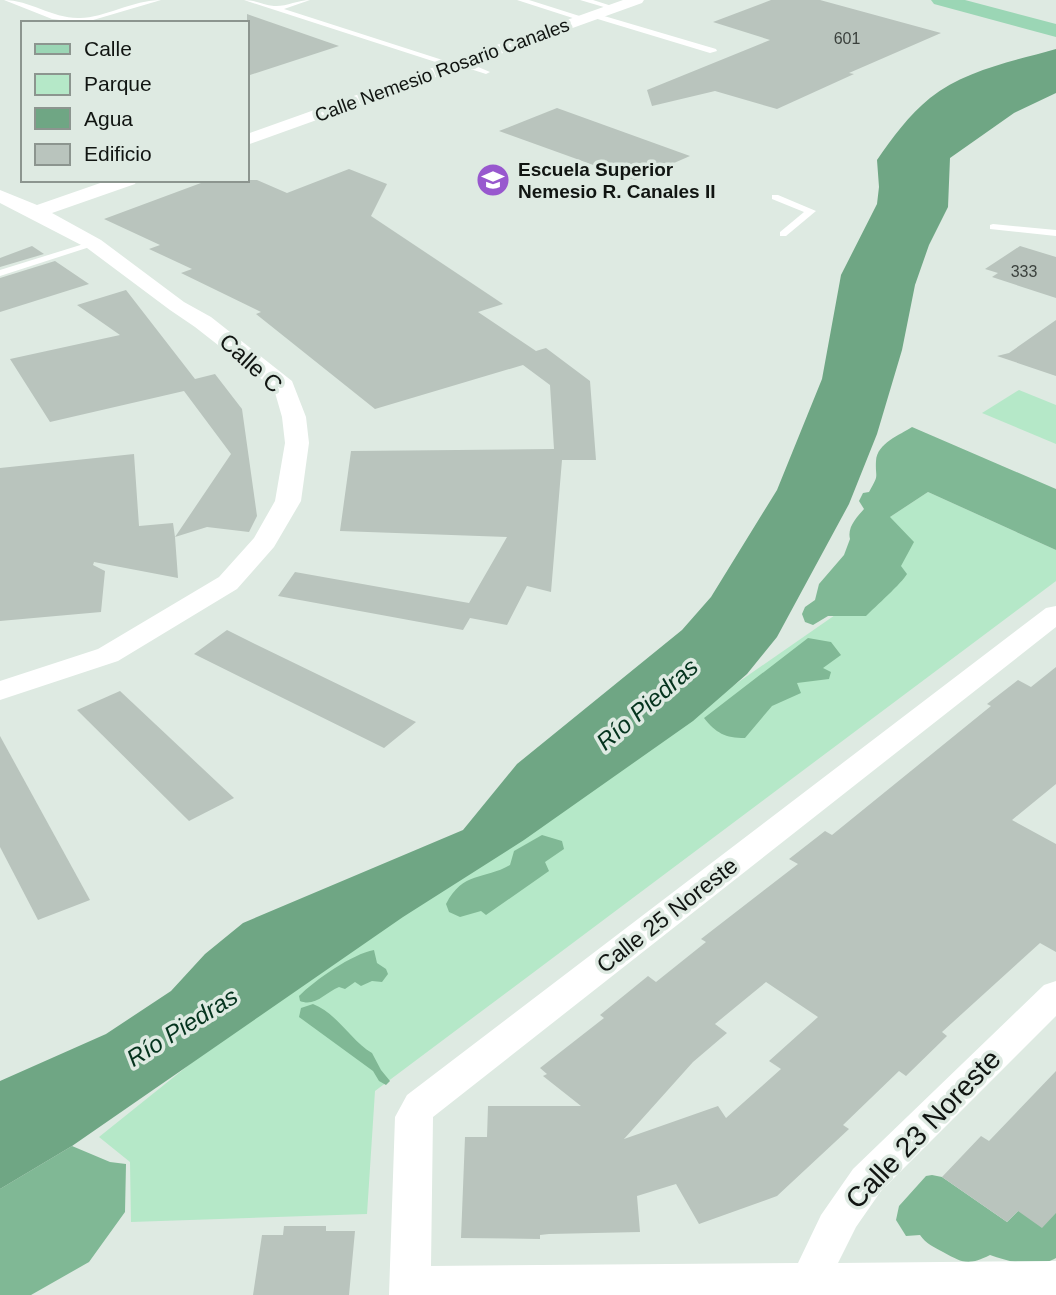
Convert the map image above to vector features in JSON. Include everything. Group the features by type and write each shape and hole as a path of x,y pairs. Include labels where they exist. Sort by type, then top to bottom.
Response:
{"main road":[{"path":"941,0 1056,31"},
{"path":"1002,0 1056,14"}],"street":[{"name":"Calle Nemesio Rosario Canales","path":"248,139 457,64 588,7 614,8 637,0"},
{"path":"36,212 122,182"},
{"name":"Calle C","path":"0,196 36,212 94,244 177,306 203,322 284,387 294,417 297,443 288,501 265,542 228,583 108,655 0,691"},
{"name":"Calle 25 Noreste","path":"411,1289 414,1117 420,1106 1056,614"},
{"name":"Calle 23 Noreste","path":"817,1288 830,1233 867,1180 1056,993"},
{"path":"411,1289 817,1288 1056,1279"}],"lane":[{"path":"8,0 55,17 81,21 156,0"},
{"path":"20,4 35,0"},
{"path":"248,0 486,72"},
{"path":"274,9 306,0"},
{"path":"522,0 588,7 713,51"},
{"path":"387,42 389,32"},
{"path":"775,197 811,211 783,234"},
{"path":"992,227 1056,233"},
{"path":"0,273 94,244"}],"green space":[{"path":"1019,390 1056,405 1056,444 982,413"},
{"path":"928,492 1056,550 1056,581 375,1091 367,1214 131,1222 130,1162 99,1137 200,1056 861,597 890,517"}],"shaded area":[{"path":"912,427 1056,489 1056,550 928,492 890,517 914,542 901,566 907,574 900,583 866,616 828,616 813,625 805,622 802,614 805,607 815,600 819,584 844,555 851,526 864,509 859,501 875,482 876,461 880,449"},
{"path":"808,638 831,642 841,655 823,668 831,672 829,679 797,683 801,693 772,706 745,738 722,734 704,718"},
{"path":"542,835 562,841 564,849 545,862 549,871 486,915 481,911 460,917 449,912 446,904 460,886 510,865 514,851"},
{"path":"374,950 377,963 386,969 388,974 382,982 372,981 361,986 355,982 345,989 339,987 315,1001 300,1001 299,996 324,975 365,952"},
{"path":"313,1004 330,1014 357,1042 372,1053 390,1081 386,1085 379,1081 373,1071 299,1017 301,1008"},
{"path":"72,1146 110,1162 126,1164 125,1212 89,1262 31,1295 0,1295 0,1189"},
{"path":"926,1176 942,1177 1007,1222 1018,1211 1056,1213 1056,1258 1032,1264 990,1255 966,1262 933,1247 920,1235 906,1236 896,1220 899,1206"}],"water":[{"name":"Río Piedras","path":"1056,49 1056,93 1014,113 950,158 948,207 929,245 915,285 902,350 877,434 849,504 777,637 747,674 693,721 524,840 403,917 72,1146 0,1189 0,1081 106,1034 171,991 205,954 243,923 463,830 517,764 682,630 711,597 777,490 822,379 841,275 877,204 877,160 908,119 944,88 974,73"}],"building":[{"path":"771,0 820,0 941,33 849,73 854,74 777,109 715,91 652,106 647,90 770,40 713,22"},
{"path":"247,14 339,46 248,76"},
{"path":"557,108 690,156 635,180 499,131"},
{"path":"349,169 387,184 371,216 503,304 478,312 536,351 546,348 590,381 596,460 562,460 551,592 527,586 507,625 470,618 463,630 278,596 295,572 469,603 507,537 340,531 351,451 554,449 550,385 523,365 375,409 256,314 261,312 181,273 192,269 149,249 160,245 104,219 204,182 257,180 287,193"},
{"path":"32,246 44,254 0,267 0,258"},
{"path":"1020,246 1056,257 1056,298 992,277 998,273 985,269"},
{"path":"55,261 89,284 0,312 0,278"},
{"path":"126,290 195,379 215,374 242,409 257,516 249,532 207,527 175,537 231,454 184,391 50,422 10,359 120,335 77,305"},
{"path":"1056,320 1056,376 997,356 1009,353"},
{"path":"134,454 139,526 173,523 178,578 94,562 93,565 105,571 101,612 0,621 0,468"},
{"path":"227,630 416,722 384,748 194,654"},
{"path":"1056,667 1056,784 1012,820 1056,844 1056,952 1040,943 942,1032 947,1036 906,1076 899,1071 843,1125 849,1129 777,1196 699,1224 676,1184 637,1196 640,1232 549,1234 540,1235 540,1239 461,1238 465,1137 487,1137 488,1106 581,1106 543,1076 547,1074 540,1068 604,1018 600,1015 648,976 656,982 706,942 701,939 798,864 789,859 825,831 832,835 991,706 987,704 1018,680 1031,687","holes":["766,982 818,1017 769,1061 781,1069 726,1118 718,1106 624,1139 693,1062 727,1033 715,1024"]},
{"path":"120,691 234,798 189,821 77,710"},
{"path":"0,736 90,900 38,920 0,847"},
{"path":"1056,1071 1056,1213 1042,1228 1018,1211 1007,1222 942,1177 981,1136 989,1141"},
{"path":"284,1226 326,1226 326,1231 355,1231 349,1295 253,1295 262,1235 283,1235"}],"place":[{"name":"Escuela Superior Nemesio R. Canales II","path":"493,180"}]}
